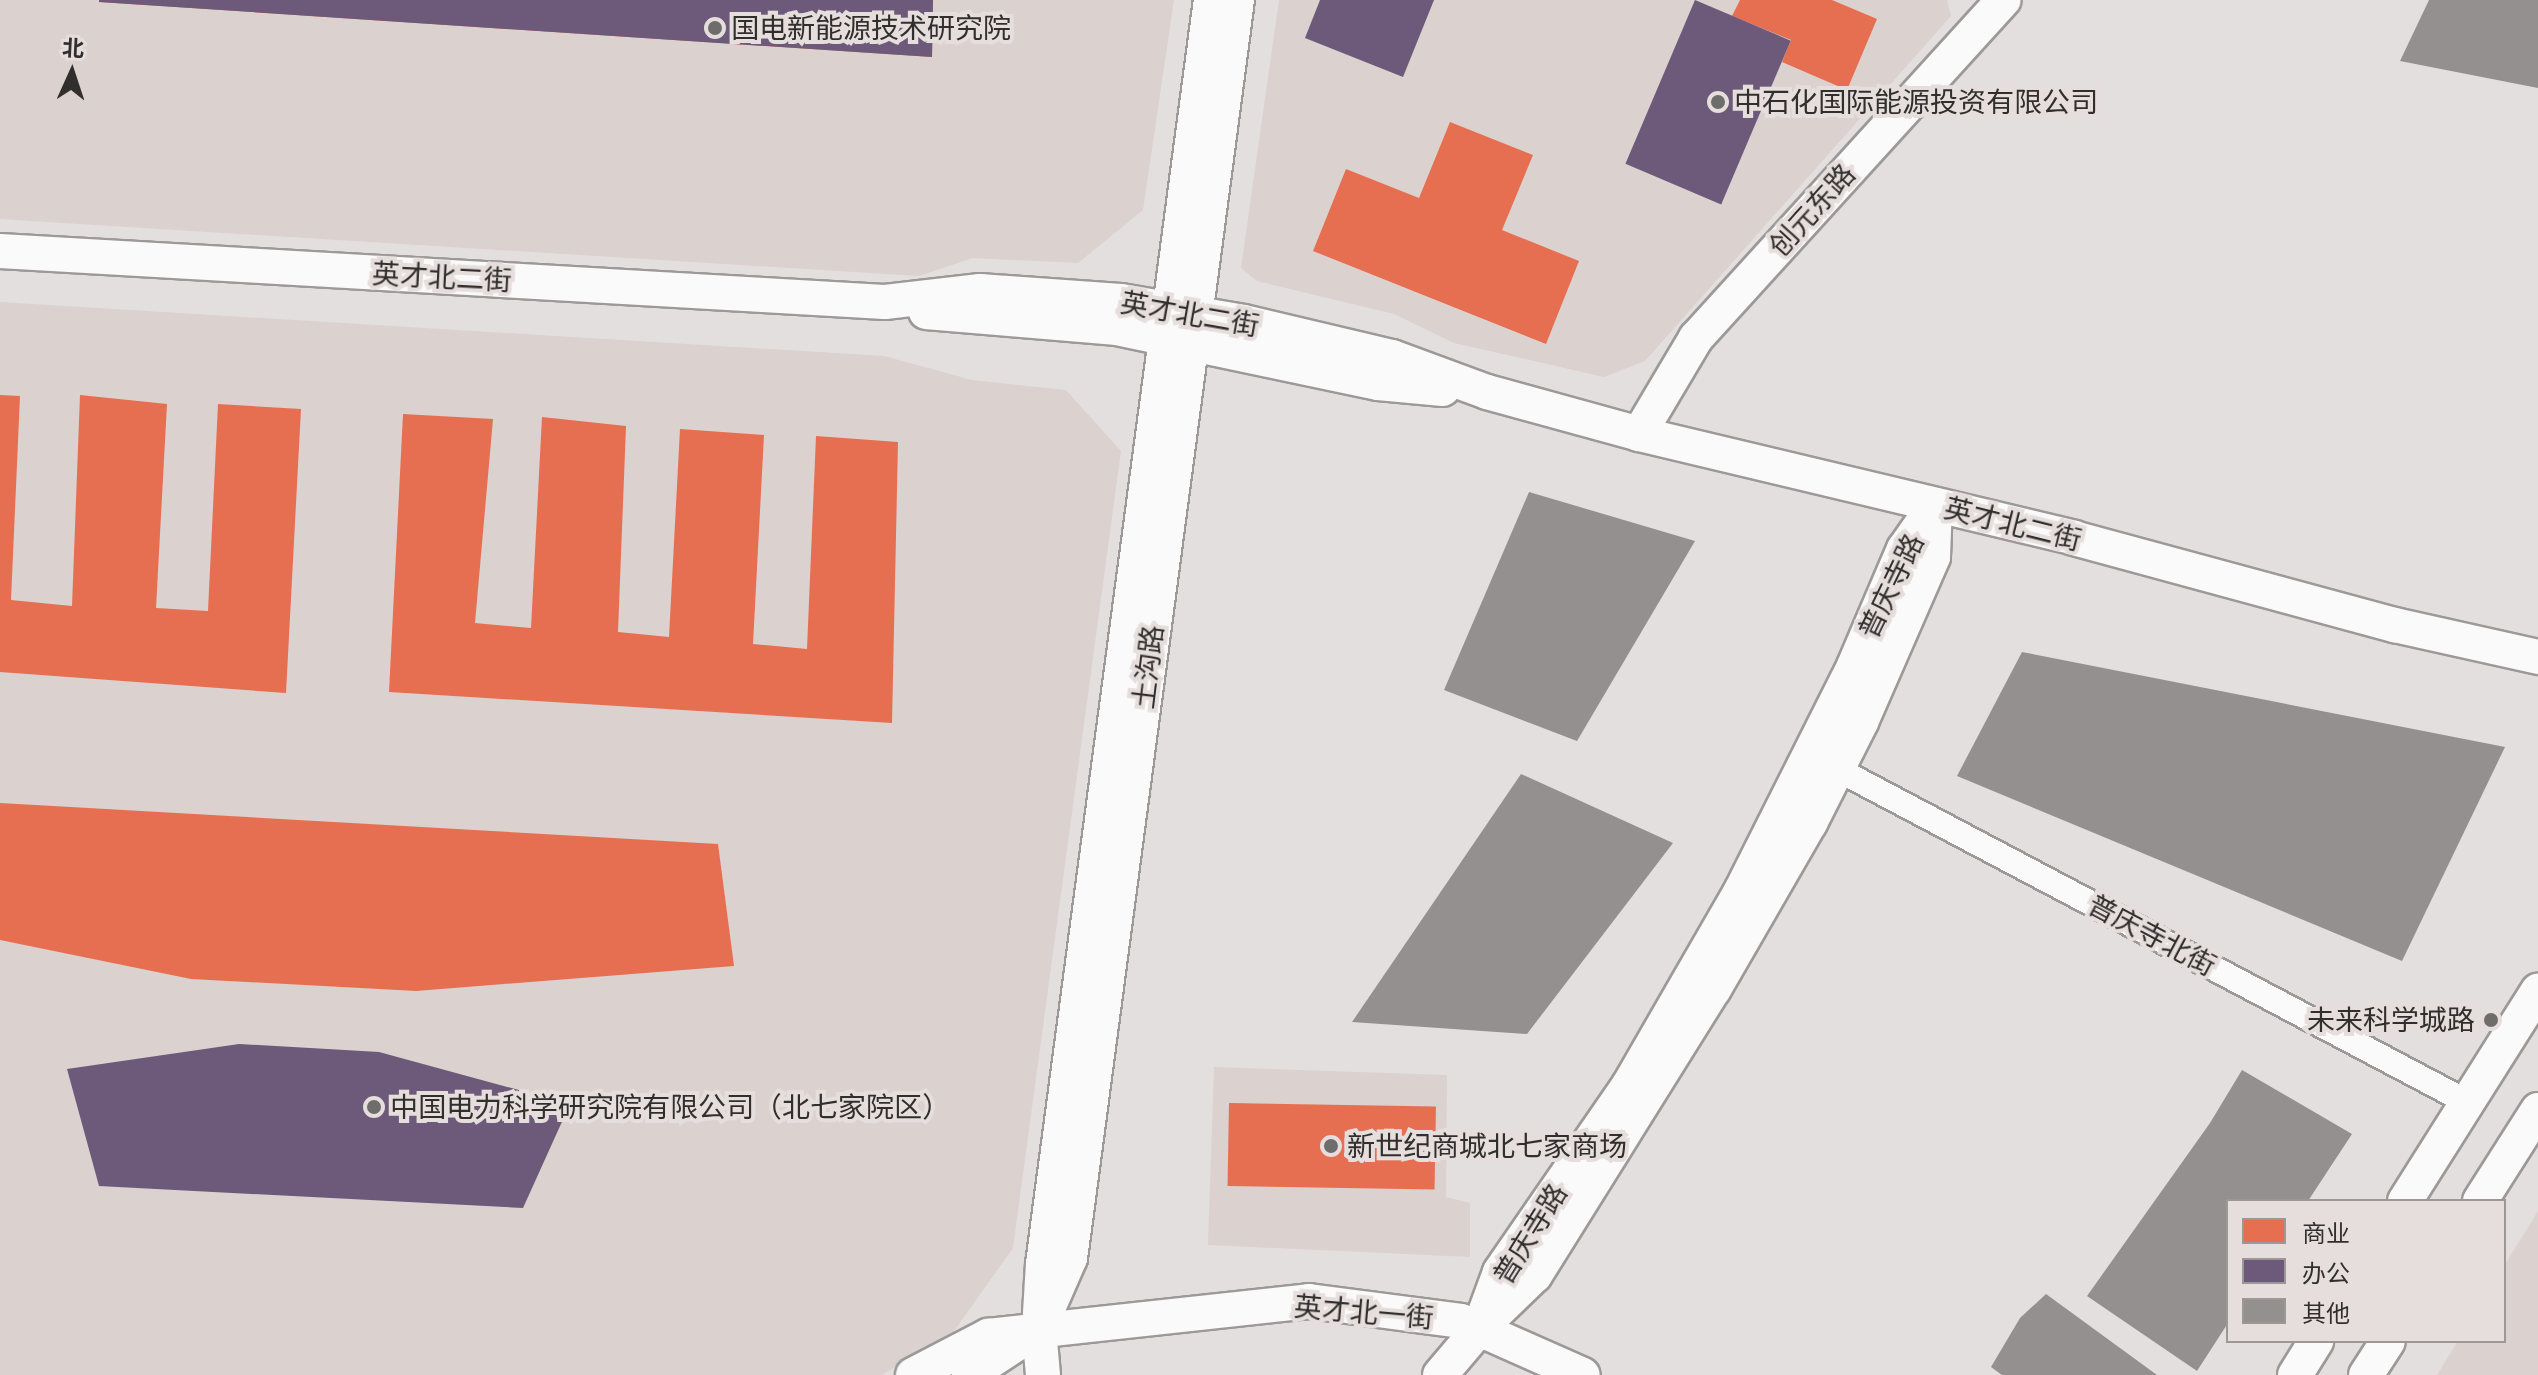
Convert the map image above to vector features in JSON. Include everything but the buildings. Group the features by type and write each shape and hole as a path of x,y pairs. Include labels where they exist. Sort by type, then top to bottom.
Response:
{"street":[{"name":"土沟路","path":"1039,1329 1070,1258 1180,326 1211,0"},
{"name":"土沟路","path":"1180,326 1237,0"},
{"name":"创元东路","path":"1639,434 1696,338 2004,0"},
{"name":"英才北二街","path":"0,251 885,302 980,291 1121,301 1180,326 1378,383 1487,392 1639,434 2074,538 2395,625 2538,657"},
{"name":"普庆寺路","path":"1440,1375 1479,1329 1535,1275 1714,989 1837,769 1933,557 1935,505"},
{"name":"普庆寺路","path":"1479,1329 1500,1272 1629,1085 1741,891 1854,666 1904,549 1935,505"},
{"name":"普庆寺北街","path":"1837,769 2467,1102"},
{"path":"2406,1199 2538,991"},
{"path":"2481,1199 2538,1110"},
{"name":"英才北一街","path":"1039,1329 1309,1301 1461,1321 1583,1375"},
{"path":"913,1375 988,1336 1039,1329"},
{"path":"969,1375 1039,1329"},
{"path":"1039,1329 1043,1375"},
{"path":"2295,1375 2315,1343"},
{"path":"2366,1375 2387,1343"}],"shaded area":[{"name":"国电新能源技术研究院","path":"0,0 1174,0 1143,210 1078,263 973,258 919,276 0,219"},
{"path":"1279,0 1947,0 1951,16 1645,361 1604,377 1454,343 1394,314 1257,281 1241,268"},
{"path":"0,302 884,356 972,380 1066,390 1121,451 1013,1248 954,1331 882,1375 0,1375"},
{"path":"1214,1067 1447,1075 1446,1197 1470,1203 1470,1257 1208,1245"},
{"path":"2538,1211 2538,1375 2437,1375 2457,1343 2506,1343 2506,1263"}],"place":[{"name":"国电新能源技术研究院","path":"715,28"},
{"name":"中石化国际能源投资有限公司","path":"1718,102"},
{"name":"未来科学城路","path":"2491,1020"},
{"name":"中国电力科学研究院有限公司（北七家院区）","path":"374,1107"},
{"name":"新世纪商城北七家商场","path":"1331,1146"}]}
